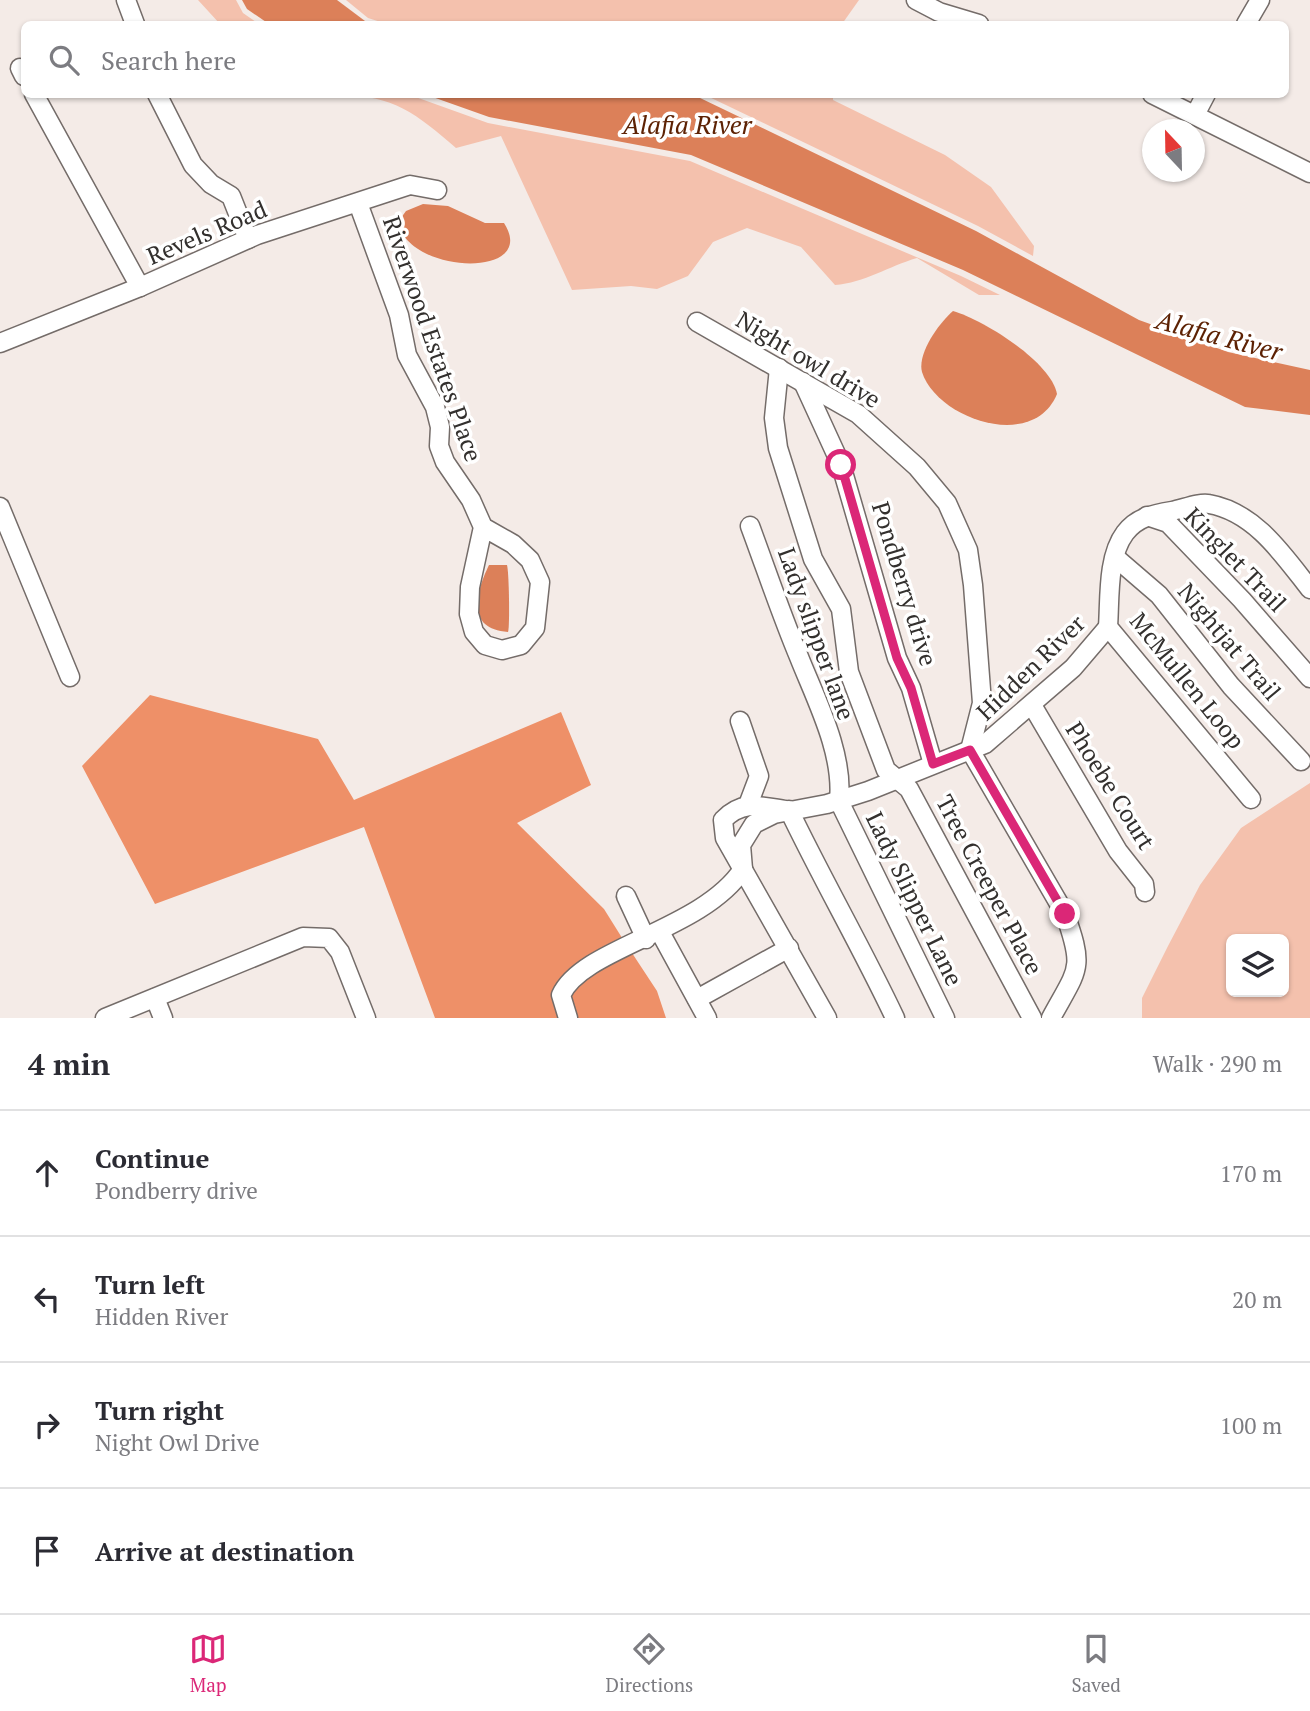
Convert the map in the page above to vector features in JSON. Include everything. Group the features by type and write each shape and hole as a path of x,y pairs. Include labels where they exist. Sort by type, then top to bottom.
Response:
{"street":[{"path":"126,0 134,21"},
{"path":"916,0 939,12 969,21"},
{"path":"1248,21 1260,0"},
{"path":"36,98 140,287"},
{"path":"159,98 193,164 211,184 231,196 248,239"},
{"path":"1160,98 1310,173"},
{"path":"1195,115 1204,98"},
{"name":"Revels Road","path":"0,343 140,287 248,239 410,185 437,190"},
{"name":"Riverwood Estates Place","path":"358,203 399,315 407,355 435,407 440,427 439,446 445,462 471,500 483,527"},
{"name":"Night owl drive","path":"697,322 859,414 917,467 947,503 968,550 973,585 982,703 970,750"},
{"path":"779,368 774,418 778,447 813,559 825,585 841,609 849,672 886,770 898,778"},
{"name":"Pondberry drive","path":"803,382 841,465 897,658 911,688 933,764"},
{"path":"1147,516 1208,504 1235,515 1264,532 1310,589"},
{"path":"0,507 70,677"},
{"name":"McMullen Loop","path":"1147,516 1124,534 1111,574 1108,627 1251,799"},
{"name":"Kinglet Trail","path":"1147,516 1168,523 1242,600 1310,678"},
{"name":"Lady slipper lane","path":"750,526 799,659 825,715 841,785 839,801"},
{"path":"483,527 513,544 530,560 540,582 535,628 522,645 502,650 485,645 474,632 469,614 470,587 483,527"},
{"name":"Nightjat Trail","path":"1116,558 1159,595 1231,686 1301,761"},
{"name":"Hidden River","path":"743,869 741,845 748,830 763,818 789,810 839,801 985,744 1073,668 1108,627"},
{"name":"Phoebe Court","path":"1032,705 1118,851 1144,884 1145,892"},
{"path":"740,721 759,776 748,804 734,808 723,820 725,838 827,1018"},
{"path":"970,750 1065,914 1079,967 1051,1018"},
{"name":"Tree Creeper Place","path":"898,778 909,789 1032,1018"},
{"name":"Lady Slipper Lane","path":"839,801 945,1018"},
{"name":"Hidden River","path":"748,804 789,810"},
{"path":"789,810 830,896 874,971 895,1018"},
{"path":"568,1018 561,996 576,973 705,907 728,890 743,869"},
{"path":"626,896 697,999 707,1018"},
{"path":"105,1018 303,937 329,938 340,951 366,1018"},
{"path":"697,999 789,948"},
{"path":"155,998 163,1018"}],"shaded area":[{"path":"198,0 236,0 243,13 255,21 217,21"},
{"path":"346,0 859,0 844,21 378,21 368,18"},
{"path":"375,98 418,98 488,123 690,161 961,276 1000,295 979,295 917,258 856,281 835,285 801,247 747,228 713,242 688,276 657,289 631,286 572,290 501,136 456,148 416,116"},
{"path":"711,98 833,98 945,155 991,187 1034,246 1033,256 978,226"},
{"path":"150,695 318,739 354,800 561,712 591,785 517,823 604,909 624,941 584,960 566,973 556,990 561,1018 435,1018 364,827 155,904 82,766"},
{"path":"1310,783 1310,1018 1142,1018 1142,998 1200,885 1241,828"},
{"path":"632,953 657,991 666,1018 576,1018 571,1005 577,984 586,976"}],"water":[{"path":"242,0 337,0 365,21 265,21 247,9"},
{"name":"Alafia River","path":"435,98 700,98 976,231 1139,320 1228,352 1310,370 1310,415 1245,407 963,270 691,155 489,117"},
{"path":"423,204 448,206 485,223 504,223 510,241 504,254 489,261 468,263 445,260 424,252 407,240 398,222 406,211"},
{"path":"953,311 998,333 1043,369 1057,394 1045,412 1028,422 1008,425 986,422 965,415 931,389 922,372 923,356 936,330"},
{"path":"489,565 507,565 508,632 485,624 477,608 480,586"}],"route":[{"path":"841,465 897,658 911,688 933,764 970,750 1065,914"}]}
